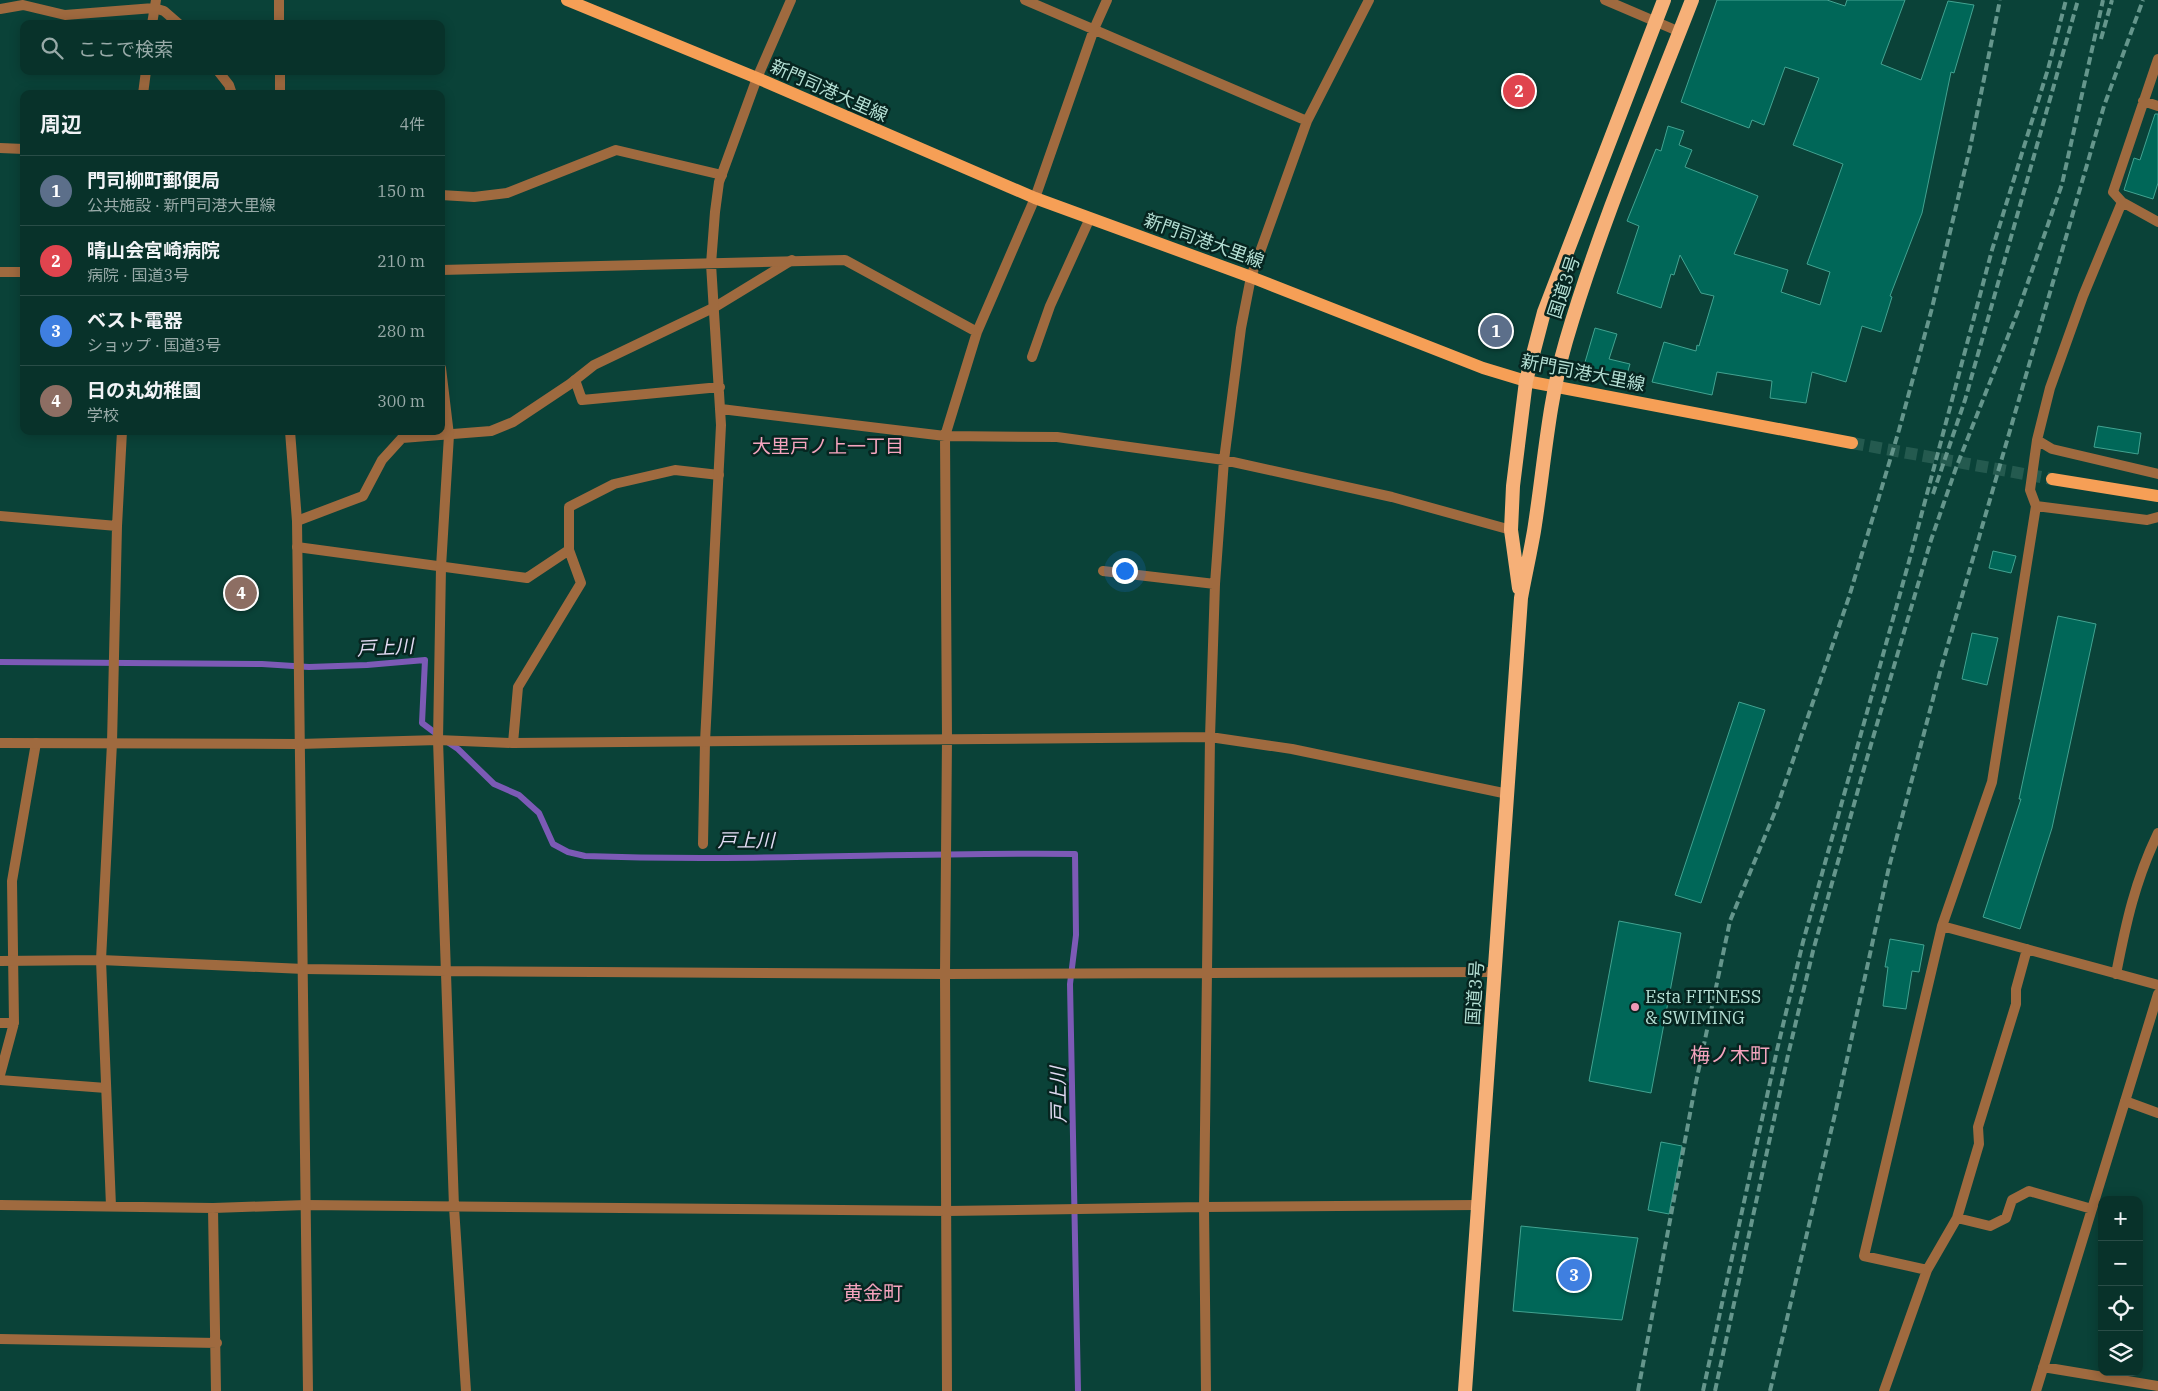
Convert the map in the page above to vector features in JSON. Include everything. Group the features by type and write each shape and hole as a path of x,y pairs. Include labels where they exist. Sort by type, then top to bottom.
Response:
{"highway":[{"name":"国道3号","path":"1521,598 1511,530 1513,486 1526,381 1544,312 1664,0"},
{"name":"国道3号","path":"1465,1391 1521,598 1534,530 1539,481 1555,387 1566,342 1599,241 1692,0"}],"main road":[{"name":"新門司港大里線","path":"567,0 757,78 1035,198 1251,277 1483,368 1526,381 1555,387 1852,443"},
{"path":"2052,479 2158,496"}],"street":[{"path":"279,0 279,20"},
{"path":"703,844 705,742 721,409 711,264 715,212 719,182 757,78 791,0"},
{"path":"1025,0 1307,121"},
{"path":"947,1391 945,436 978,332 1035,198 1094,29 1107,0"},
{"path":"1206,1391 1204,1207 1210,737 1215,584 1224,460 1241,328 1251,277 1307,121 1368,0"},
{"path":"1605,0 1680,32"},
{"path":"153,20 155,4"},
{"path":"0,9 23,5 65,15 155,4 175,20"},
{"path":"2158,59 2113,192 2122,202 2158,222"},
{"path":"144,90 145,75"},
{"path":"221,75 231,90"},
{"path":"280,75 280,90"},
{"path":"2143,101 2158,106"},
{"path":"0,148 20,149"},
{"path":"445,195 474,197 507,193 616,150 722,175"},
{"path":"1927,1270 1864,1256 1942,926 1992,782 2036,506 2030,490 2037,440 2050,388 2083,296 2122,202"},
{"path":"1032,357 1050,306 1090,218"},
{"path":"297,521 363,496 382,460 402,438 491,431 513,422 594,365 715,307 792,260"},
{"path":"445,270 845,260 978,332"},
{"path":"0,272 20,272"},
{"path":"575,380 582,400 720,387"},
{"path":"445,402 449,435 441,567 438,740 454,1207 466,1391"},
{"path":"721,409 945,436 1057,437 1224,460 1392,497 1511,530"},
{"path":"111,1206 101,960 112,743 117,526 122,435"},
{"path":"290,435 297,521 308,1391"},
{"path":"2037,440 2052,449 2158,474"},
{"path":"513,743 518,687 581,583 569,550 569,508 614,484 676,470 719,475"},
{"path":"2036,506 2147,520 2158,517"},
{"path":"0,516 117,526"},
{"path":"297,547 527,578 569,550"},
{"path":"1103,570 1215,584"},
{"path":"0,743 300,744 438,740 513,743 1210,737 1292,749 1508,794"},
{"path":"0,1075 14,1022 12,881 36,743"},
{"path":"2116,974 2130,906 2148,854 2158,833"},
{"path":"1942,926 2158,985"},
{"path":"1884,1391 1927,1270 1957,1218 1979,1144 1978,1127 2016,1004 2016,989 2028,949"},
{"path":"0,961 101,960 304,969 446,971 945,974 1495,972"},
{"path":"2036,1391 2158,994"},
{"path":"0,1023 14,1022"},
{"path":"0,1080 106,1088"},
{"path":"2125,1101 2158,1112"},
{"path":"1957,1218 1990,1226 2006,1218 2012,1200 2029,1190 2092,1209"},
{"path":"0,1205 213,1208 306,1205 947,1211 1477,1205"},
{"path":"213,1208 217,1344 216,1391"},
{"path":"0,1338 217,1344"},
{"path":"2043,1367 2158,1386"}],"building":[{"path":"1717,0 1827,0 1845,6 1847,0 1905,0 1881,64 1921,80 1948,1 1974,5 1954,73 1951,72 1922,213 1890,296 1892,297 1881,332 1862,326 1846,382 1812,372 1806,403 1770,398 1772,381 1717,372 1712,395 1652,382 1664,342 1696,351 1714,296 1701,293 1680,255 1674,275 1671,274 1661,308 1617,293 1639,226 1627,221 1656,149 1661,151 1668,126 1684,131 1679,145 1692,150 1685,167 1758,196 1734,254 1788,270 1781,292 1820,305 1830,272 1807,264 1843,164 1793,145 1819,78 1785,67 1764,125 1752,120 1749,128 1681,102"},
{"path":"2155,114 2158,114 2158,183 2153,199 2124,190 2134,158 2140,160"},
{"path":"1595,328 1617,334 1609,359 1630,364 1625,381 1583,369"},
{"path":"2098,426 2141,433 2138,454 2094,447"},
{"path":"1993,551 2016,556 2011,573 1989,568"},
{"path":"2058,616 2096,624 2052,828 2020,929 1983,917 2021,799 2019,799"},
{"path":"1972,633 1998,638 1987,685 1962,679"},
{"path":"1739,702 1765,710 1701,903 1675,895"},
{"name":"Esta FITNESS & SWIMING","path":"1619,921 1681,933 1651,1093 1589,1081"},
{"path":"1890,939 1924,945 1919,972 1912,971 1906,1009 1883,1006 1888,967 1885,967"},
{"path":"1661,1142 1682,1146 1669,1214 1648,1210"},
{"path":"1521,1226 1638,1238 1622,1320 1513,1311"}],"waterway":[{"name":"戸上川","path":"0,662 262,664 309,667 425,660 422,723 438,735"},
{"name":"戸上川","path":"446,741 458,749 494,784 519,795 539,813 553,844 568,852 585,856 707,858 1075,854 1076,935 1070,984 1078,1391"}],"tunnel":[{"path":"1852,443 2052,479"}],"railway":[{"path":"1638,1391 1695,1087 1730,921 1777,807 1849,597 1899,430 1932,308 1970,148 2000,0"},
{"path":"1703,1391 1777,1050 1803,942 1908,565 1992,250 2048,69 2066,0"},
{"path":"1933,494 1965,400 2078,0"},
{"path":"1715,1391 1788,1055 1813,951 1931,540 1956,468 2018,311 2062,184 2103,0"},
{"path":"2101,39 2112,0"},
{"path":"1770,1391 1835,1114 1889,867 1940,672 2104,106 2143,0"}],"place":[{"name":"晴山会宮崎病院","path":"1519,91"},
{"name":"門司柳町郵便局","path":"1496,331"},
{"name":"日の丸幼稚園","path":"241,593"},
{"name":"Esta FITNESS & SWIMING","path":"1635,1007"},
{"name":"ベスト電器","path":"1574,1275"}],"district":[{"name":"大里戸ノ上一丁目","path":"828,446"},
{"name":"梅ノ木町","path":"1730,1055"},
{"name":"黄金町","path":"873,1293"}]}
